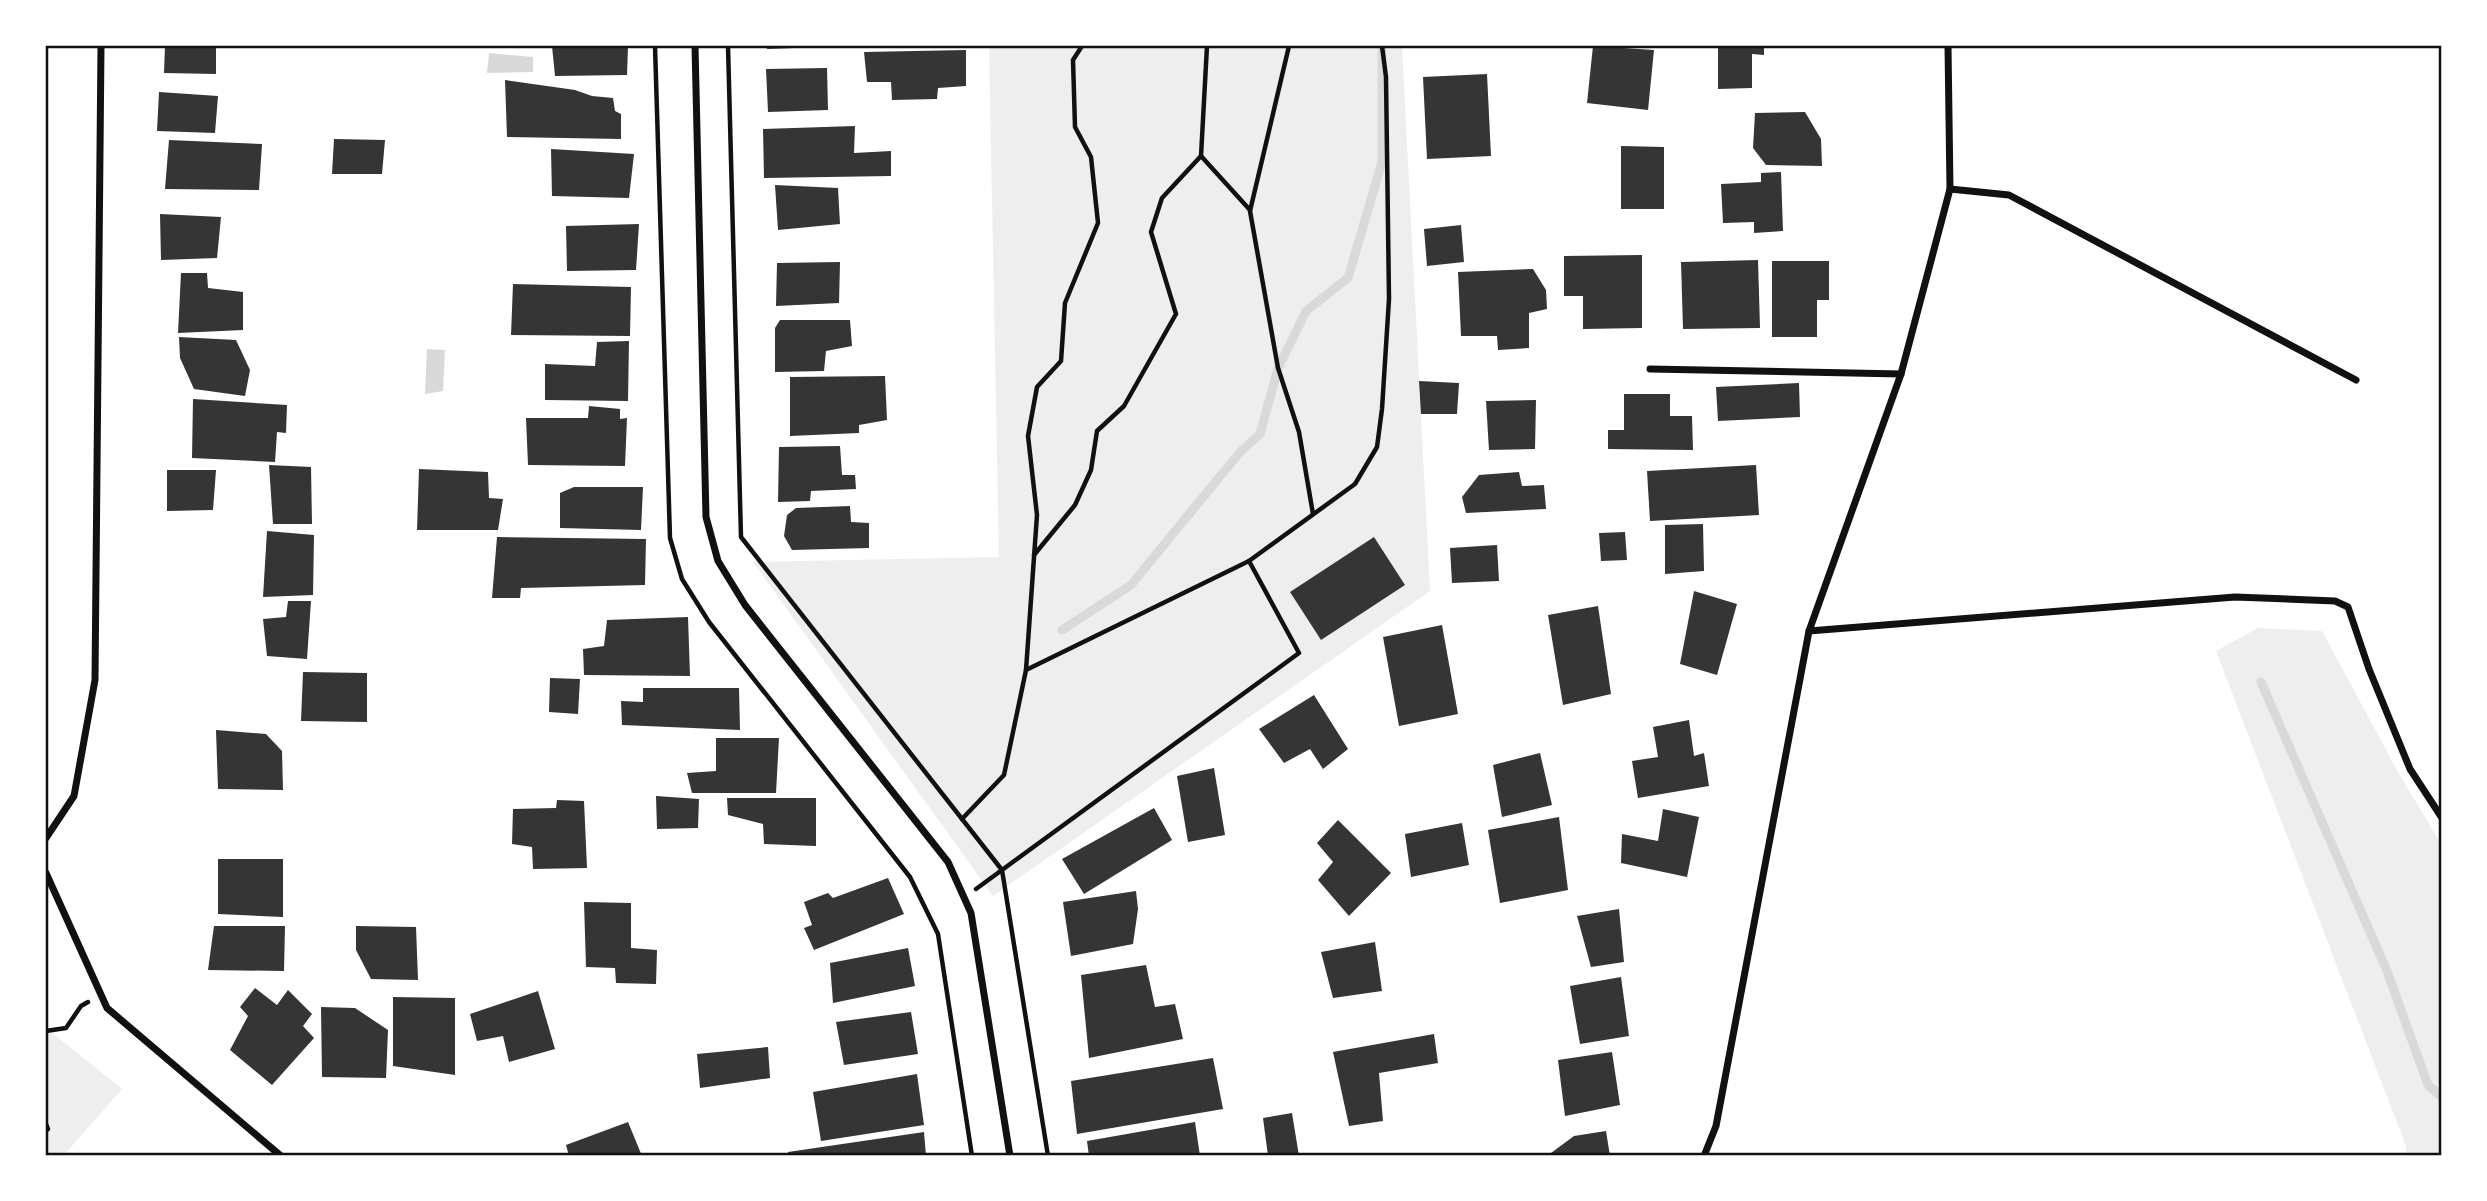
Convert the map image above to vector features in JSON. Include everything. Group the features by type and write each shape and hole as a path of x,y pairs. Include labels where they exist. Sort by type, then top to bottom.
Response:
{"street":[{"path":"46,838 74,796 95,680 100,46"},
{"path":"695,46 705,506 718,561 746,605 947,862 971,913 1010,1156"},
{"path":"1704,1156 1716,1126 1809,631 1901,374 1950,189 1948,46"},
{"path":"1950,189 2009,195 2356,380"},
{"path":"1650,369 1901,374"},
{"path":"1809,631 2235,597 2335,601 2348,607 2410,769 2441,818"},
{"path":"46,873 107,1008 281,1156"}],"path":[{"path":"728,46 741,537 1002,870 1048,1156"},
{"path":"962,819 1004,775 1026,670 1037,515 1028,436 1037,387 1061,361 1065,303 1098,223 1091,157 1075,127 1073,60 1082,46"},
{"path":"1033,556 1075,505 1091,470 1097,431 1124,406 1176,314 1151,232 1162,198 1201,156 1207,46"},
{"path":"1289,46 1250,211 1278,368 1299,432 1313,514"},
{"path":"1026,670 1250,561 1355,484 1377,447 1390,299 1386,77 1382,46"},
{"path":"1201,156 1250,211"},
{"path":"964,898 1299,653 1250,561"},
{"path":"46,1031 66,1028 81,1006 101,995"},
{"path":"46,1124 46,1131"}],"shaded area":[{"path":"989,46 1402,46 1430,591 993,896 753,562 999,557"},
{"path":"489,53 533,57 533,72 487,73"},
{"path":"427,349 445,350 443,391 425,394"},
{"path":"2258,628 2322,631 2398,772 2441,844 2441,1155 2406,1155 2406,1146 2216,651"},
{"path":"46,1028 122,1089 64,1155 46,1155"}],"building":[{"path":"165,46 216,46 216,74 164,73"},
{"path":"552,46 628,46 627,75 555,76"},
{"path":"767,46 795,46 795,48 767,49"},
{"path":"1593,46 1654,50 1648,110 1587,103"},
{"path":"1718,46 1764,46 1764,55 1752,54 1752,88 1718,89"},
{"path":"966,50 966,86 938,88 937,99 892,100 891,82 867,82 864,52"},
{"path":"827,68 828,110 768,112 766,69"},
{"path":"1487,74 1491,156 1427,159 1423,77"},
{"path":"505,80 613,98 615,111 621,114 621,139 507,137"},
{"path":"159,92 218,96 215,133 157,131"},
{"path":"1805,112 1821,139 1822,166 1766,165 1753,148 1755,113"},
{"path":"855,126 854,153 891,151 891,176 764,178 763,129"},
{"path":"334,139 385,140 382,174 332,174"},
{"path":"169,140 262,144 259,190 165,189"},
{"path":"1621,146 1664,147 1664,209 1621,209"},
{"path":"551,149 634,154 629,198 552,196"},
{"path":"1781,172 1783,231 1754,233 1754,222 1723,223 1721,184 1761,182 1761,173"},
{"path":"775,185 838,188 840,224 778,230"},
{"path":"160,214 221,217 217,258 161,260"},
{"path":"639,224 636,270 567,271 566,226"},
{"path":"1461,225 1464,262 1427,266 1424,229"},
{"path":"1642,255 1642,328 1583,329 1583,296 1564,296 1564,256"},
{"path":"1758,260 1760,328 1683,329 1681,262"},
{"path":"1772,261 1829,261 1829,300 1817,300 1817,337 1772,337"},
{"path":"840,262 839,303 776,306 777,263"},
{"path":"1533,269 1546,290 1547,309 1529,313 1529,348 1498,350 1497,336 1461,336 1458,272"},
{"path":"181,273 207,273 208,288 243,292 243,330 178,333"},
{"path":"513,284 631,287 630,336 511,335"},
{"path":"780,320 850,320 852,346 826,351 824,371 775,372 775,328"},
{"path":"179,337 236,340 250,370 245,396 194,389 180,358"},
{"path":"629,341 628,401 545,400 545,364 595,366 597,342"},
{"path":"885,376 887,420 859,425 859,433 790,436 790,377"},
{"path":"1419,381 1459,383 1457,414 1421,414"},
{"path":"1799,383 1800,417 1718,421 1716,387"},
{"path":"1624,394 1670,394 1670,416 1692,416 1693,450 1608,449 1608,430 1624,430"},
{"path":"193,399 287,405 286,433 277,432 275,462 192,458"},
{"path":"1536,400 1535,449 1489,450 1486,401"},
{"path":"589,406 620,409 620,419 627,418 625,466 528,465 526,418 588,418"},
{"path":"840,446 842,475 855,475 856,489 811,491 810,501 778,502 779,447"},
{"path":"269,465 311,467 312,524 273,524"},
{"path":"1756,465 1759,515 1650,521 1647,471"},
{"path":"419,469 488,472 489,498 503,499 498,530 417,530"},
{"path":"167,470 216,470 213,510 167,511"},
{"path":"1519,472 1522,486 1544,485 1546,509 1466,513 1462,497 1479,475"},
{"path":"574,487 643,487 641,530 560,528 560,493"},
{"path":"850,506 851,522 869,523 869,548 792,550 784,536 787,515 796,508"},
{"path":"1703,524 1704,571 1665,574 1665,525"},
{"path":"267,531 314,535 313,595 263,597"},
{"path":"1625,532 1627,560 1601,561 1599,533"},
{"path":"497,537 646,539 645,585 521,588 520,598 492,598"},
{"path":"1374,537 1405,585 1321,640 1290,592"},
{"path":"1497,545 1499,581 1452,583 1450,548"},
{"path":"1694,591 1737,604 1717,675 1680,664"},
{"path":"288,601 311,601 307,659 267,656 263,619 286,617"},
{"path":"1598,606 1611,694 1563,705 1548,615"},
{"path":"688,617 690,676 584,675 583,649 604,646 607,620"},
{"path":"1442,625 1458,714 1399,726 1383,637"},
{"path":"303,672 367,673 367,722 301,721"},
{"path":"550,678 580,679 578,714 549,712"},
{"path":"643,688 739,688 740,730 622,725 621,701 643,702"},
{"path":"1314,695 1348,749 1323,769 1310,749 1284,763 1259,729"},
{"path":"1689,720 1694,756 1704,753 1709,786 1638,798 1632,761 1658,757 1653,727"},
{"path":"216,730 266,734 282,751 283,790 218,789"},
{"path":"716,738 779,738 776,793 692,793 687,773 716,771"},
{"path":"1540,753 1552,805 1502,817 1493,765"},
{"path":"1214,768 1225,835 1188,842 1177,776"},
{"path":"656,796 699,799 698,828 657,829"},
{"path":"727,798 816,798 816,846 764,844 763,824 728,815"},
{"path":"557,800 584,801 587,868 533,869 532,847 512,844 513,809 556,808"},
{"path":"1154,808 1172,840 1084,894 1062,859"},
{"path":"1663,809 1699,817 1687,877 1621,863 1622,834 1658,841"},
{"path":"1559,817 1568,890 1500,903 1488,830"},
{"path":"1338,820 1391,873 1349,916 1318,880 1333,862 1317,843"},
{"path":"1462,823 1469,865 1411,877 1405,834"},
{"path":"218,859 283,859 283,917 218,914"},
{"path":"888,878 904,914 814,950 804,928 812,925 804,902 828,893 833,898"},
{"path":"1136,891 1138,909 1133,944 1071,956 1063,902"},
{"path":"584,902 631,903 631,948 657,950 656,984 616,983 615,968 586,967"},
{"path":"1619,909 1624,962 1591,967 1577,916"},
{"path":"214,926 285,926 284,971 208,970"},
{"path":"356,926 416,927 418,980 371,979 356,950"},
{"path":"1375,942 1382,991 1333,998 1321,952"},
{"path":"908,948 915,986 833,1003 830,963"},
{"path":"1146,965 1155,1007 1175,1004 1183,1039 1089,1058 1081,975"},
{"path":"1621,977 1629,1036 1580,1044 1570,986"},
{"path":"255,988 277,1005 288,990 312,1014 303,1026 314,1038 272,1085 230,1050 248,1016 240,1007"},
{"path":"538,991 555,1049 509,1062 503,1036 477,1041 470,1014"},
{"path":"393,997 455,998 455,1075 393,1066"},
{"path":"321,1007 355,1008 388,1030 386,1078 322,1077"},
{"path":"911,1012 918,1054 844,1065 836,1022"},
{"path":"1434,1034 1438,1063 1379,1073 1383,1121 1349,1126 1333,1052"},
{"path":"768,1047 770,1078 700,1088 697,1054"},
{"path":"1612,1052 1620,1105 1565,1116 1558,1060"},
{"path":"1213,1058 1223,1109 1077,1134 1071,1081"},
{"path":"917,1074 924,1125 821,1141 813,1092"},
{"path":"1292,1113 1299,1156 1268,1156 1263,1118"},
{"path":"628,1122 642,1156 569,1156 566,1145"},
{"path":"1195,1122 1200,1156 1089,1156 1087,1141"},
{"path":"1606,1131 1610,1156 1551,1156 1551,1153 1574,1136"},
{"path":"924,1132 926,1156 789,1156 788,1152"}],"waterway":[{"path":"1062,630 1131,585 1240,452 1260,434 1278,368 1306,311 1348,278 1382,162 1382,50"},
{"path":"2261,682 2387,971 2428,1085 2442,1097"}]}
